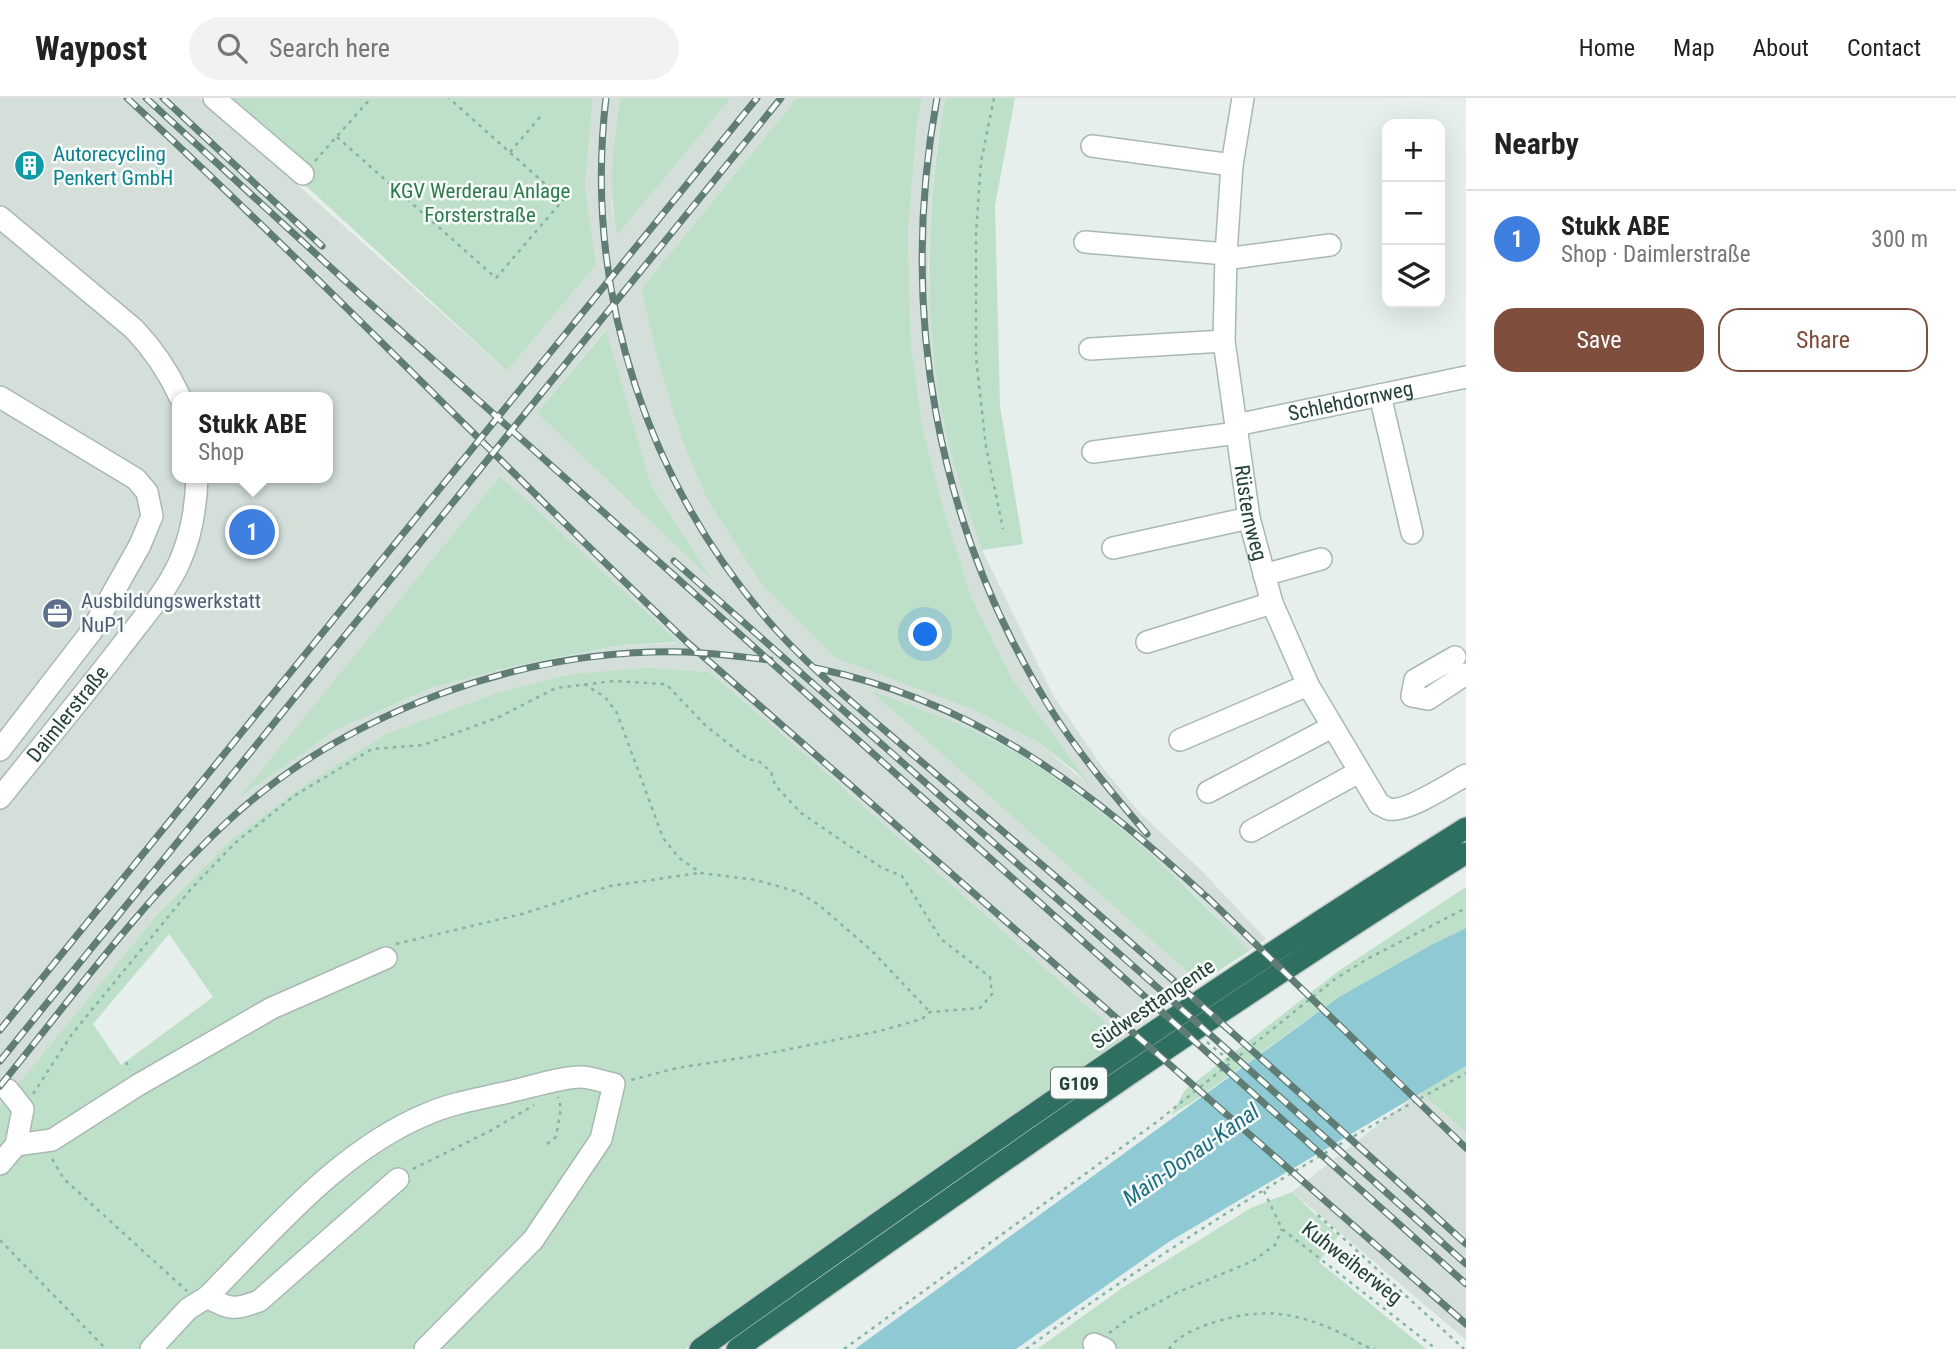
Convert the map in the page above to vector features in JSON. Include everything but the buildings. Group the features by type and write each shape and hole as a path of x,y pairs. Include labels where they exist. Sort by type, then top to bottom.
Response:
{"highway":[{"name":"Südwesttangente","path":"700,1349 1164,1025 1466,828"},
{"name":"G109","path":"737,1349 1195,1031 1466,853"}],"street":[{"path":"214,98 303,174"},
{"name":"Rüsternweg","path":"1242,98 1225,257 1224,341 1249,518 1272,603 1308,685 1379,804 1387,809 1395,809 1414,803 1466,775"},
{"path":"1092,146 1233,165"},
{"path":"0,217 134,329 169,373 178,392"},
{"path":"1085,242 1225,257 1330,245"},
{"path":"1090,349 1224,341"},
{"name":"Schlehdornweg","path":"1093,452 1237,429 1466,377"},
{"path":"1380,395 1412,533"},
{"path":"0,397 136,479 147,492 152,516 140,545 91,632 0,750"},
{"name":"Daimlerstraße","path":"0,798 168,584 190,532 197,483"},
{"path":"1113,548 1249,518"},
{"path":"1264,575 1321,559"},
{"path":"1147,642 1272,603"},
{"path":"1180,740 1308,685"},
{"path":"1208,792 1332,727"},
{"path":"1251,831 1359,772"},
{"path":"16,1145 52,1140 138,1085 272,1008 386,958"},
{"path":"151,1349 188,1309 203,1300 345,1163 409,1123 456,1103 563,1080 581,1077 614,1084 601,1139 533,1240 425,1349"},
{"path":"0,1164 16,1145 23,1109 8,1090"},
{"path":"203,1300 237,1309 259,1301 398,1179"}],"path":[{"path":"303,174 371,98"},
{"path":"337,137 496,278 564,200 449,98"},
{"path":"994,98 979,186 976,234 976,358 986,446 1003,529"},
{"path":"510,152 541,116"},
{"path":"23,1109 72,1034 191,889 235,843 294,796 372,748 423,745 499,717 556,688 614,681 666,684 706,726 748,759 760,762 771,772 775,785 802,813 882,867 902,876 941,939 990,976 992,994 980,1008 930,1013 880,1031 677,1068 614,1084"},
{"path":"584,684 605,697 617,713 663,838 679,858 701,873"},
{"path":"386,958 396,944 522,914 610,886 701,873 756,880 798,892 820,905 871,950 930,1013"},
{"path":"844,1349 1158,1121 1335,979 1367,959 1466,908"},
{"path":"1195,1031 1231,1062"},
{"path":"1026,1349 1207,1224 1406,1105 1466,1073"},
{"path":"547,1144 556,1137 561,1108 558,1092 548,1097"},
{"path":"398,1179 422,1162 490,1131 538,1102"},
{"path":"41,1141 64,1178 203,1300"},
{"name":"Kuhweiherweg","path":"1264,1191 1282,1228 1436,1349"},
{"path":"1318,1215 1464,1349"},
{"path":"1100,1346 1131,1317 1176,1293 1253,1261 1275,1245 1282,1228"},
{"path":"0,1240 106,1349"},
{"path":"1169,1349 1172,1343 1200,1326 1241,1315 1273,1311 1309,1320 1376,1349"}],"shaded area":[{"path":"0,98 200,98 507,371 596,265 585,186 593,98 620,98 615,129 612,209 617,234 731,98 797,98 641,289 680,435 836,657 974,710 1036,741 1088,784 1011,677 972,599 923,430 911,344 908,231 917,124 922,98 945,98 931,204 928,269 934,353 945,428 982,550 1053,695 1103,768 1140,813 1200,869 1266,939 1249,951 1193,893 1138,844 1061,782 1007,748 938,716 873,692 1200,983 1123,1038 804,753 709,672 647,669 570,674 499,692 386,734 303,786 233,838 155,917 0,1106","holes":["605,330 651,485 710,577 537,413","499,477 677,643 622,645 514,666 431,688 336,730 242,796"]},
{"path":"1420,1092 1466,1132 1466,1340 1292,1192"}],"green space":[{"name":"KGV Werderau Anlage Forsterstraße","path":"224,98 593,98 585,186 596,265 507,371 304,184"},
{"path":"620,98 731,98 617,235 612,166"},
{"path":"797,98 922,98 917,124 908,231 911,344 923,430 972,599 1011,677 1092,788 1036,741 974,710 836,658 764,587 708,501 680,435 641,289"},
{"path":"945,98 1015,98 995,206 1000,406 1023,544 982,550 945,428 933,346 929,263 934,180"},
{"path":"606,330 651,485 712,580 537,413"},
{"path":"500,476 678,642 621,645 514,666 431,688 336,730 239,798"},
{"path":"647,668 709,672 804,753 1123,1038 685,1349 0,1349 0,1106 155,917 233,838 303,786 386,734 499,692 570,674","holes":["169,934 213,997 121,1065 93,1024"]},
{"path":"871,691 976,732 1042,769 1136,841 1249,951 1200,983"},
{"path":"1466,887 1466,928 1339,997 1171,1115 1185,1090 1340,970"},
{"path":"1466,1066 1466,1132 1420,1092"},
{"path":"1292,1192 1338,1236 1319,1262 1426,1349 1037,1349 1122,1288 1251,1208"}],"water":[{"name":"Main-Donau-Kanal","path":"1466,928 1466,1066 1167,1243 1016,1349 855,1349 1339,997"}],"railway":[{"path":"127,98 269,233 688,643 1466,1324"},
{"path":"146,98 364,298 1466,1284"},
{"path":"163,98 322,246"},
{"path":"606,98 601,171 605,243 616,314 635,384 661,451 693,516 733,576 779,633 824,677 1056,877 1466,1244"},
{"path":"0,1030 757,98"},
{"path":"0,1061 781,98"},
{"path":"937,98 926,178 922,257 926,336 936,414 954,490 979,565 1011,638 1050,708 1084,757 1147,834"},
{"path":"674,561 1466,1264"},
{"path":"0,1086 109,949 197,851 275,782 327,748 382,718 441,694 501,675 563,661 625,654 686,652 770,660"},
{"path":"815,668 875,683 930,703 982,728 1078,789 1123,824 1213,903"},
{"path":"1207,897 1466,1148"}],"place":[{"name":"Autorecycling Penkert GmbH","path":"30,166"},
{"name":"Stukk ABE","path":"252,532"},
{"name":"Ausbildungswerkstatt NuP1","path":"58,613"}]}
